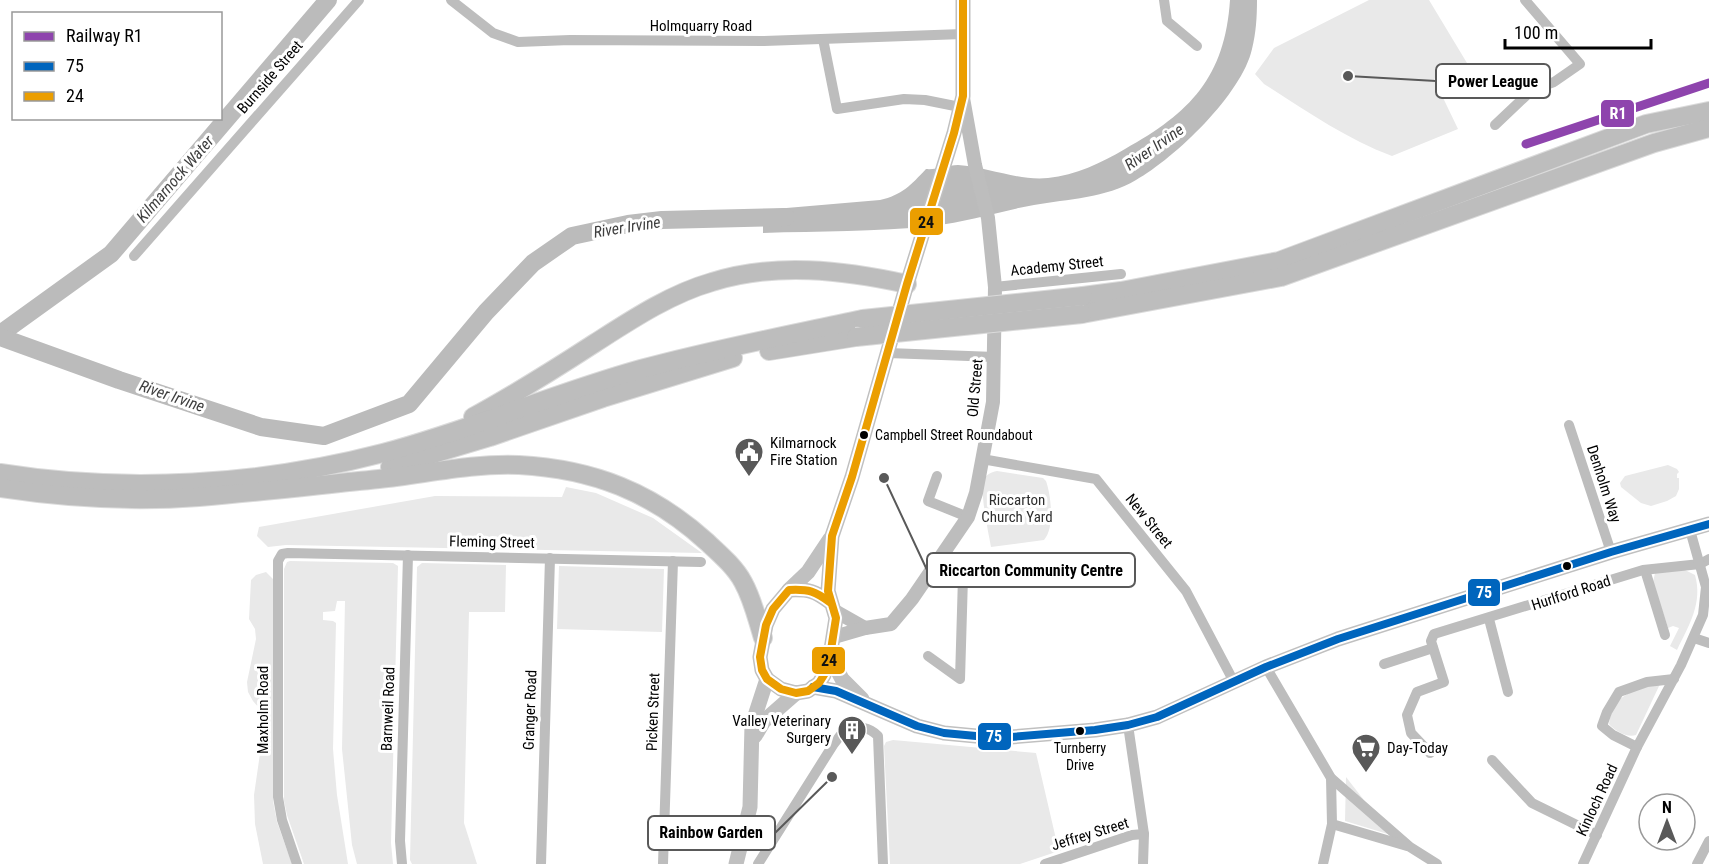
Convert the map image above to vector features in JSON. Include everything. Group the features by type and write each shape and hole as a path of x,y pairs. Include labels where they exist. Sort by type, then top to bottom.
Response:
{"main road":[{"path":"751,742 764,721 796,693 813,687 824,675 830,656 836,618 827,577 832,536 852,477 962,101 963,0"},
{"path":"0,473 73,481 179,483 273,475 327,466 451,433 640,369 716,350 863,319 1083,305 1121,291 1279,261 1646,124 1709,111"},
{"path":"281,488 364,474 429,456 728,359 856,337 1281,277 1654,143 1709,129"},
{"path":"382,453 473,417 510,397 625,324 668,300 711,282 755,273 812,270 841,272 907,284"},
{"path":"0,488 72,496 138,499 197,497 483,466 519,465 561,469 602,478 641,494 688,524 727,560 743,581 753,604 763,638"},
{"name":"Hurlford Road","path":"813,687 836,691 917,726 944,733 976,736 1052,735 1128,725 1157,717 1266,667 1344,637 1611,552 1709,524"},
{"path":"796,693 781,689 767,679 762,670 760,657 763,638 773,609 808,572 832,536"},
{"path":"789,590 814,591 833,607"},
{"name":"Hurlford Road","path":"830,656 842,680 867,704"},
{"path":"738,858 750,807 752,725 767,679"}],"street":[{"name":"Burnside Street","path":"134,256 359,0"},
{"name":"Holmquarry Road","path":"451,0 493,33 518,42 764,41 963,34"},
{"path":"1164,0 1167,21 1197,46"},
{"path":"1495,125 1532,90 1554,82 1580,64 1526,0"},
{"path":"823,39 837,109 904,99 962,101"},
{"name":"Old Street","path":"834,637 865,628 891,624 912,599 969,517 976,493 993,402 995,287 988,218 962,101"},
{"path":"954,133 970,140"},
{"name":"Academy Street","path":"995,287 1121,274"},
{"path":"888,353 995,357"},
{"name":"Denholm Way","path":"1569,425 1611,552"},
{"name":"New Street","path":"982,459 1095,479 1186,591 1234,682"},
{"path":"937,476 928,501 969,517"},
{"name":"Kinloch Road","path":"1583,864 1637,747 1674,679 1703,615 1706,587 1704,562 1690,531"},
{"name":"Fleming Street","path":"282,554 700,562"},
{"name":"Maxholm Road","path":"282,554 279,561 278,797 282,820 297,864"},
{"name":"Barnweil Road","path":"402,864 400,841 408,555"},
{"name":"Granger Road","path":"541,864 550,558"},
{"path":"939,560 963,577 1012,568"},
{"name":"Picken Street","path":"663,864 673,561"},
{"name":"Hurlford Road","path":"1433,648 1431,641 1434,634 1645,570 1704,562"},
{"path":"1645,570 1665,636"},
{"path":"928,656 960,679 963,577"},
{"path":"833,607 865,628"},
{"path":"1489,619 1508,692"},
{"path":"1694,638 1709,643"},
{"path":"1384,664 1433,648 1444,682 1417,692 1407,715 1411,733 1430,753"},
{"path":"1266,667 1331,777 1410,847 1437,864"},
{"path":"1637,747 1613,735 1602,726 1606,712 1619,692 1647,682 1674,679"},
{"path":"1128,725 1143,834 1143,864"},
{"path":"738,858 759,862 832,745 846,728 861,727 872,729 878,736 883,864"},
{"path":"1492,760 1532,803 1597,835"},
{"path":"1323,864 1332,824 1331,777"},
{"path":"1332,824 1410,847"},
{"name":"Jeffrey Street","path":"1045,864 1132,835 1143,834"},
{"path":"1697,864 1709,842"}],"green space":[{"path":"1369,0 1429,0 1467,63 1434,79 1458,129 1392,156 1326,123 1264,84 1255,74 1274,48"},
{"path":"1668,465 1679,472 1677,478 1679,478 1679,489 1676,496 1667,501 1651,506 1641,503 1621,487 1620,483 1625,476"},
{"name":"Riccarton Church Yard","path":"997,471 1043,478 1046,481 1051,520 1044,540 991,547 984,506 983,483 988,474"},
{"path":"566,487 596,493 653,518 702,553 286,545 268,547 257,536 259,527 435,496 562,497"},
{"path":"290,561 393,563 398,566 391,843 393,864 357,864 352,845 342,749 345,601 337,601 335,611 323,612 323,620 336,623 333,749 337,795 348,864 304,864 287,815 284,801 284,569"},
{"path":"422,563 506,565 505,612 469,612 464,823 477,864 412,864 410,860 417,567"},
{"path":"559,566 664,569 662,632 557,629"},
{"path":"1685,570 1695,575 1697,595 1694,614 1677,650 1670,646 1679,628 1673,626 1668,628 1653,582 1655,573"},
{"path":"266,572 273,579 273,801 277,822 292,864 263,864 255,824 254,795 265,719 248,692 247,682 256,639 255,629 249,619 251,580 256,575"},
{"path":"1654,684 1660,684 1636,735 1629,736 1621,733 1609,724 1614,707 1624,696"},
{"path":"893,740 1036,753 1056,839 1062,850 1020,864 890,864 884,746 886,742"},
{"path":"1346,777 1391,835 1345,821"}],"water":[{"path":"1230,0 1257,0 1256,25 1246,67 1221,104 1187,141 1152,170 1124,186 1086,197 932,226 763,233 763,210 880,200 906,189 926,169 958,165 1026,178 1048,178 1088,168 1107,159 1168,121 1200,90 1221,51"}],"waterway":[{"name":"Kilmarnock Water","path":"0,334 111,254 328,0"},
{"name":"River Irvine","path":"0,337 119,380 261,427 324,436 409,404 486,312 533,263 572,236 628,224 662,220 786,217"}],"rail line":[{"name":"R1","path":"1526,144 1709,83"}],"transit line":[{"name":"24","path":"831,603 812,592 789,590 773,609 766,625 760,657 762,670 767,679 781,689 796,693 808,691 819,683 830,656 836,618 828,591 832,536 852,477 907,284 954,133 963,96 963,0"},
{"name":"75","path":"813,687 836,691 917,726 944,733 1011,737 1128,725 1157,717 1266,667 1338,639 1611,552 1709,524"}],"place":[{"name":"Power League","path":"1348,76"},
{"name":"Campbell Street Roundabout","path":"864,435"},
{"name":"Kilmarnock Fire Station","path":"749,478"},
{"name":"Riccarton Community Centre","path":"884,478"},
{"name":"Turnberry Drive","path":"1080,731"},
{"name":"Valley Veterinary Surgery","path":"852,756"},
{"name":"Day-Today","path":"1366,774"},
{"name":"Rainbow Garden","path":"832,777"}]}
